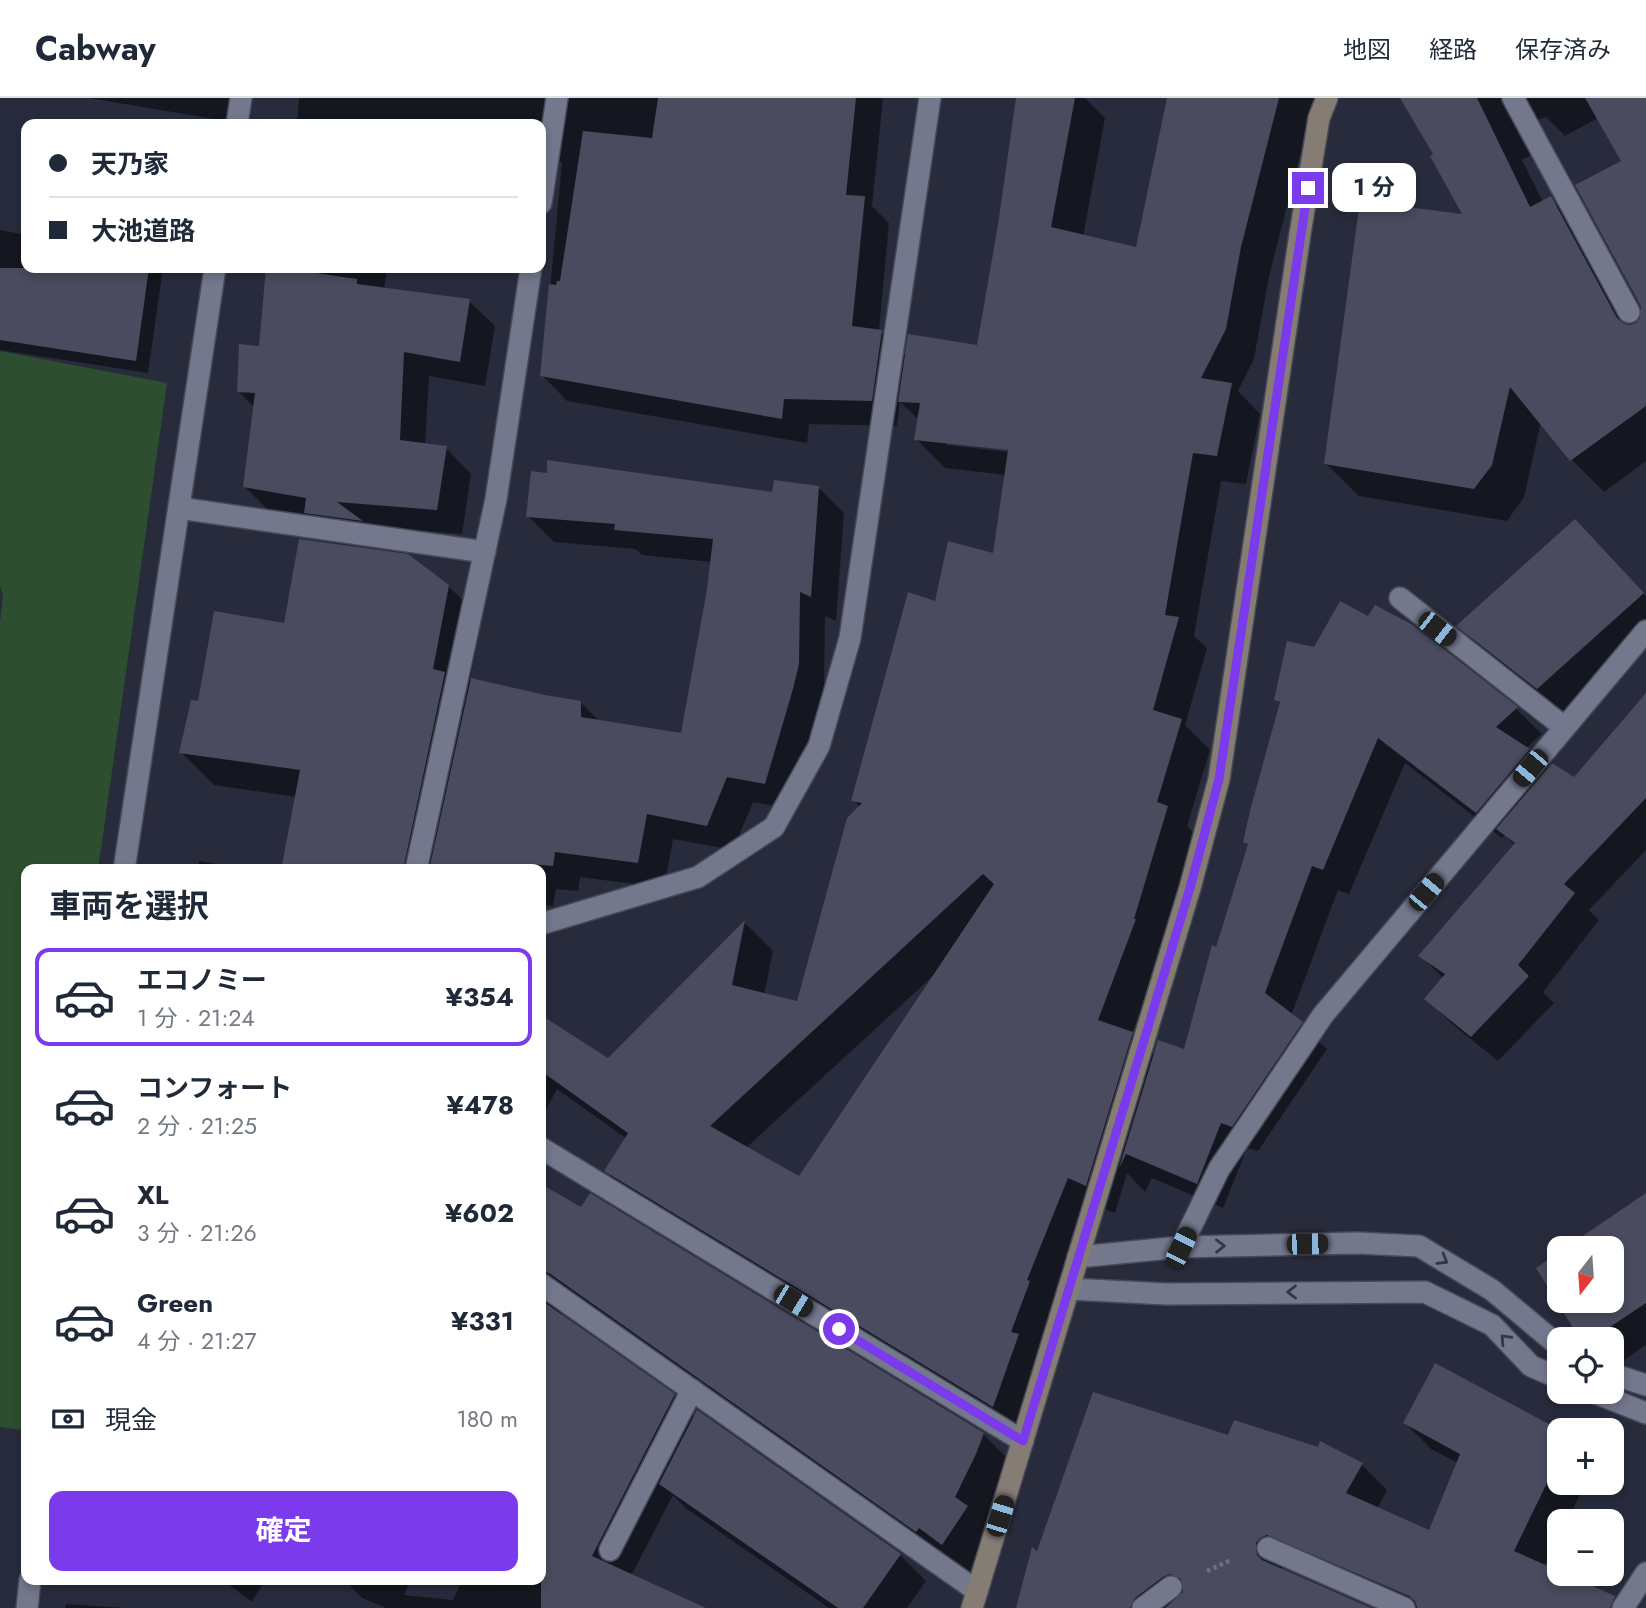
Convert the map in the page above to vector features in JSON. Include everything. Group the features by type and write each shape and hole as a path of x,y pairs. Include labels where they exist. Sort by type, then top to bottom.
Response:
{"street":[{"path":"238,119 241,98"},
{"path":"546,168 556,98"},
{"path":"546,923 698,877 774,827 819,746 850,638 930,98"},
{"path":"546,1288 692,1390 975,1600 1186,901 1219,779 1300,234 1319,118 1327,98"},
{"path":"1513,98 1629,312"},
{"path":"125,864 214,273"},
{"path":"417,864 496,499 530,273"},
{"path":"179,508 485,552"},
{"path":"1400,598 1564,727"},
{"path":"1181,1247 1219,1169 1323,1015 1646,631"},
{"path":"546,1151 1023,1441"},
{"path":"1079,1258 1181,1247 1357,1243 1419,1246 1492,1290 1547,1336"},
{"path":"1069,1289 1167,1294 1425,1292 1493,1325 1531,1366 1547,1373"},
{"path":"1624,1378 1646,1385"},
{"path":"610,1550 692,1390"},
{"path":"1623,1404 1646,1413"},
{"path":"1268,1548 1404,1608"},
{"path":"1623,1608 1646,1573"},
{"path":"27,1608 29,1585"},
{"path":"1143,1608 1171,1587"}],"path":[{"path":"1171,1587 1243,1554 1268,1548"}],"green space":[{"path":"0,351 167,383 99,864 21,864 21,1430 0,1427 0,622 3,596 0,586"}],"building":[{"path":"658,98 856,98 846,195 865,196 852,326 882,330 872,401 784,399 782,419 540,376 549,284 556,285 557,281 560,281 583,131 652,138"},
{"path":"1016,98 1075,98 1051,227 1136,247 1167,98 1279,98 1241,247 1226,329 1201,378 1232,383 1217,456 1193,453 1165,615 1179,617 1153,710 1182,719 1157,802 1168,806 1136,919 1098,1020 1133,1032 1086,1186 1068,1178 1027,1280 1030,1281 1011,1332 1019,1334 993,1407 604,1171 628,1133 546,1075 546,1018 608,1058 745,920 732,985 797,1001 847,818 862,803 851,801 908,592 935,601 948,541 993,553 1008,450 914,440 920,403 898,402 908,334 977,345","holes":["983,874 994,884 799,1176 710,1126"]},
{"path":"1400,98 1477,98 1530,207 1551,196 1617,318 1629,325 1640,318 1641,306 1575,185 1621,161 1585,98 1646,98 1646,406 1570,461 1510,387 1492,465 1474,489 1324,464 1360,201 1462,214 1430,156 1433,154"},
{"path":"0,268 21,268 21,273 148,273 136,361 0,340"},
{"path":"266,273 316,273 357,279 357,284 470,299 460,362 404,352 400,440 447,446 437,510 337,502 363,521 304,513 306,498 243,487 255,393 237,392 239,344 259,346"},
{"path":"547,460 772,492 774,480 819,486 811,597 800,592 799,664 765,784 727,777 707,826 647,814 638,863 555,852 553,866 430,864 471,678 581,701 581,717 681,733 707,589 713,539 614,530 615,524 526,517 531,471 547,473"},
{"path":"1575,519 1644,593 1537,689 1456,626"},
{"path":"299,539 408,554 449,585 433,669 445,672 404,864 282,864 300,770 179,753 191,700 198,701 214,611 284,623"},
{"path":"1340,601 1368,616 1375,605 1413,625 1518,707 1496,727 1530,749 1476,813 1378,738 1323,870 1312,866 1265,993 1303,1022 1232,1127 1221,1123 1197,1184 1126,1154 1119,1168 1158,1040 1184,1049 1212,945 1216,947 1248,844 1243,842 1280,702 1274,700 1287,641 1314,647"},
{"path":"1646,693 1646,798 1564,884 1575,893 1518,965 1529,976 1471,1037 1424,999 1445,974 1418,956 1515,843 1496,829 1552,763 1574,777"},
{"path":"546,1187 581,1207 590,1193 984,1433 955,1497 968,1506 942,1545 919,1528 916,1532 546,1272"},
{"path":"1646,1193 1646,1303 1610,1327 1573,1327 1564,1313 1624,1313 1624,1236 1583,1236"},
{"path":"1547,1260 1547,1286 1536,1268"},
{"path":"546,1304 675,1394 592,1556 706,1608 541,1608 541,1585 546,1585"},
{"path":"1435,1363 1547,1423 1547,1483 1514,1551 1547,1566 1547,1586 1593,1586 1615,1596 1610,1608 1417,1608 1415,1601 1409,1596 1267,1535 1256,1543 1257,1555 1262,1560 1371,1608 1165,1608 1183,1592 1181,1579 1170,1574 1135,1598 1130,1608 1016,1608 1032,1547 1037,1551 1093,1392 1228,1435 1234,1420 1318,1447 1320,1441 1363,1463 1346,1493 1429,1530 1460,1454 1403,1423"},
{"path":"697,1410 901,1554 863,1608 838,1608 659,1484"}],"route":[{"path":"839,1329 1023,1441 1190,888 1219,779 1308,188"}]}
